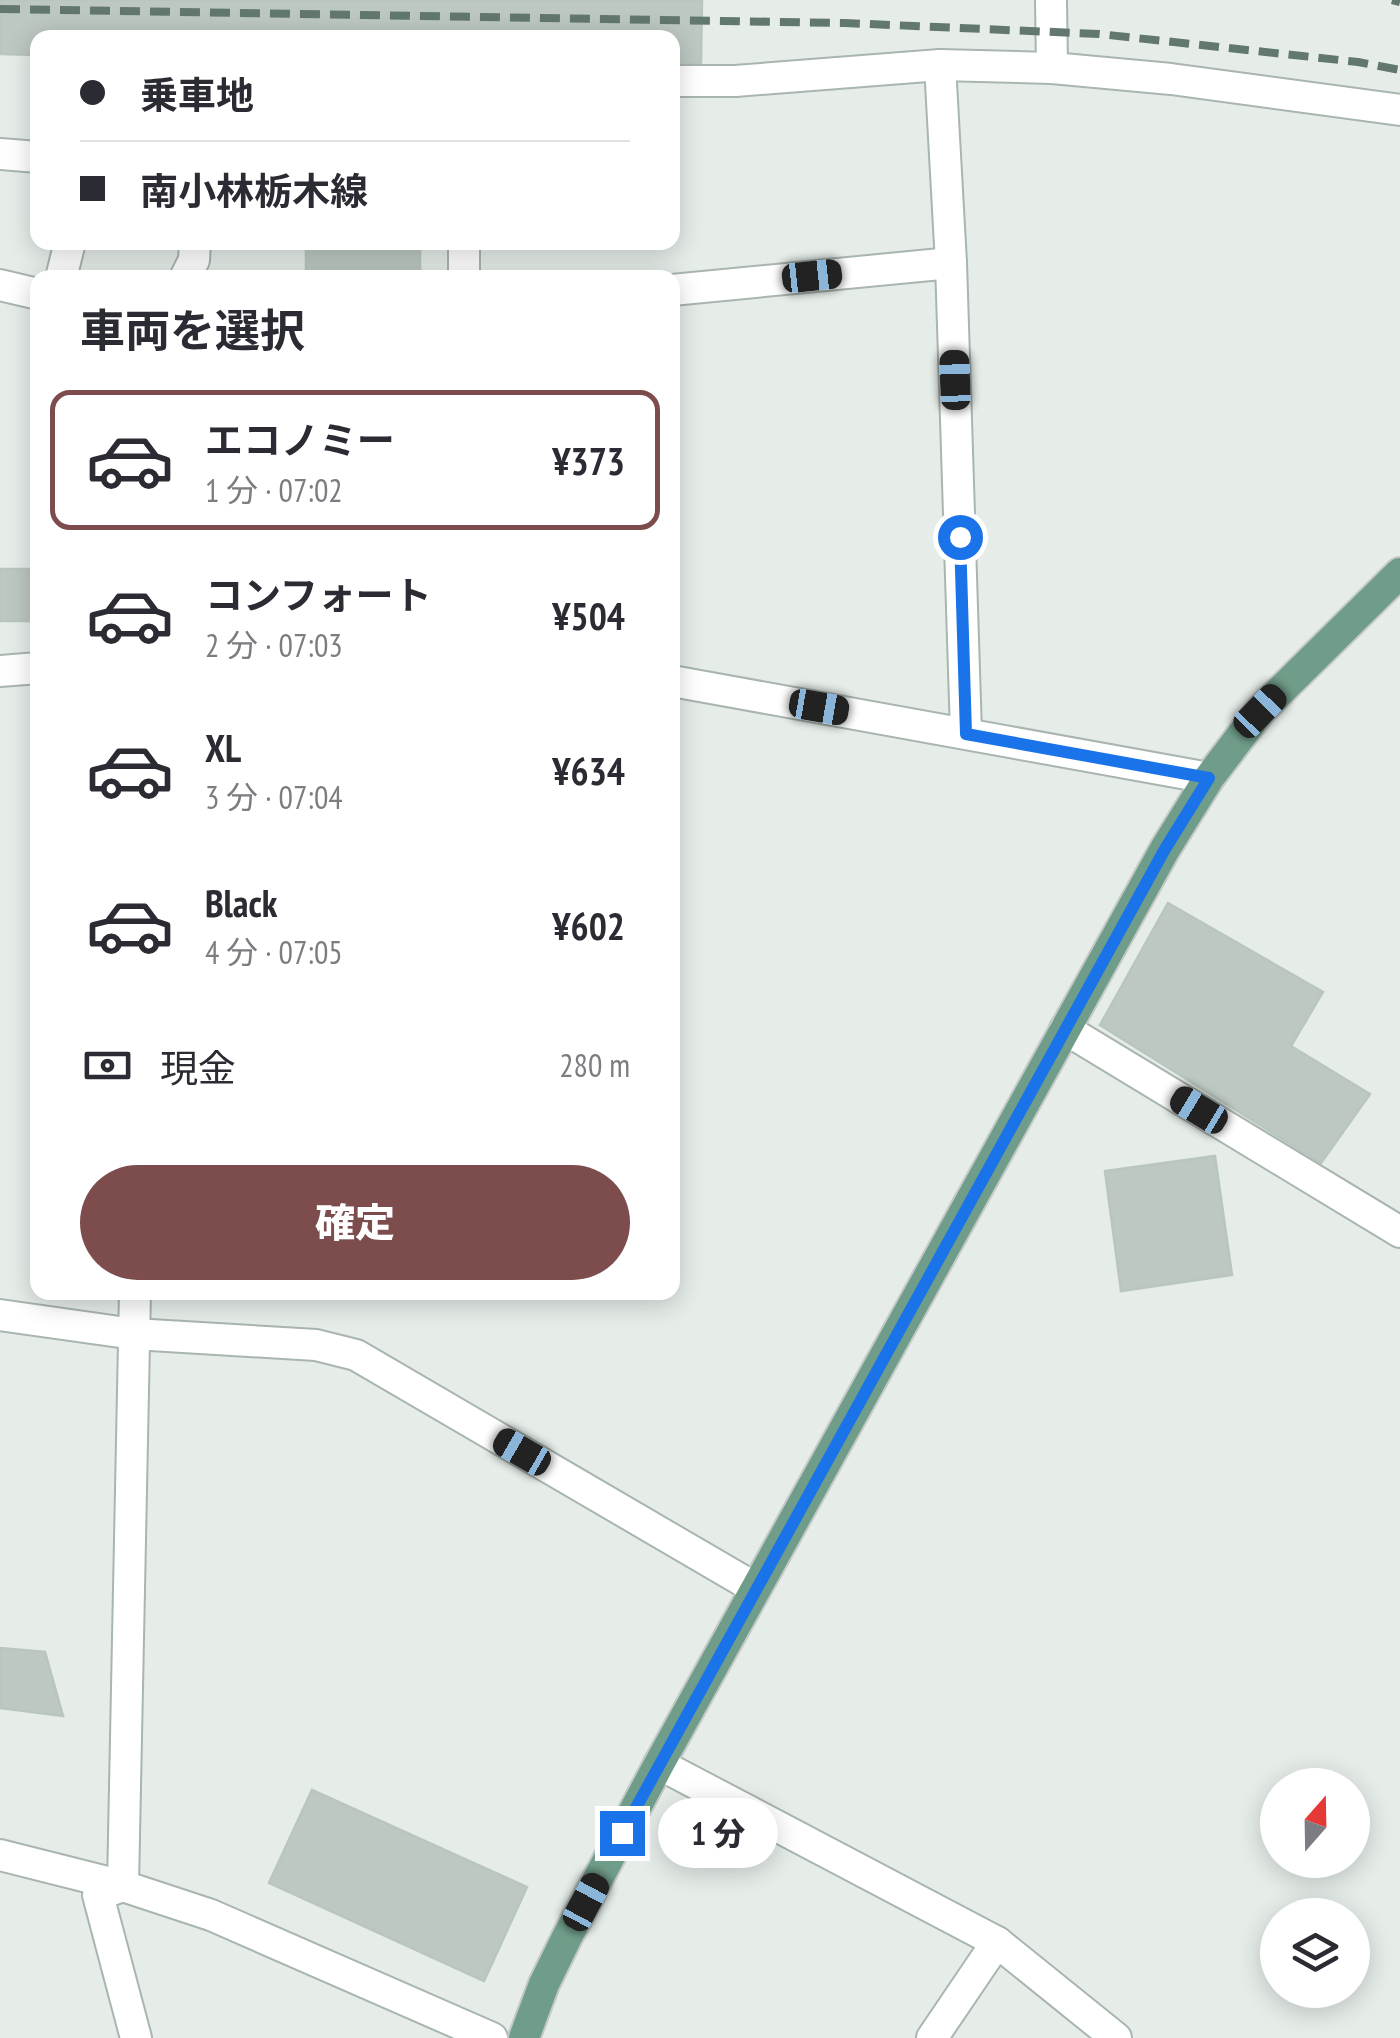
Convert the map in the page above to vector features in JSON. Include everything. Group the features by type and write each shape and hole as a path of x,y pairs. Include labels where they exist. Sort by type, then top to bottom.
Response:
{"main road":[{"path":"524,2038 567,1937 659,1764 1165,849 1209,778 1260,711 1400,572"}],"street":[{"path":"1050,0 1052,68"},
{"path":"940,64 951,262 966,734"},
{"path":"680,81 735,81 940,64 1052,68 1400,110"},
{"path":"0,154 30,156"},
{"path":"680,289 951,262"},
{"path":"0,285 30,292"},
{"path":"0,671 30,669"},
{"path":"680,682 1209,778"},
{"path":"1065,1029 1400,1232"},
{"path":"124,1886 135,1300"},
{"path":"0,1315 134,1334 316,1344 356,1355 755,1588"},
{"path":"659,1764 998,1942 1116,2038"},
{"path":"0,1855 124,1886 211,1914 492,2038"},
{"path":"124,1886 98,1895 136,2038"},
{"path":"932,2038 998,1942"}],"building":[{"path":"0,0 702,0 701,64 680,63 680,30 30,30 30,55 0,54"},
{"path":"306,250 420,250 420,270 306,270"},
{"path":"0,569 30,569 30,621 0,621"},
{"path":"1168,903 1323,992 1291,1046 1370,1094 1321,1163 1100,1025"},
{"path":"1215,1156 1232,1275 1121,1291 1105,1171"},
{"path":"0,1648 45,1652 63,1716 0,1708"},
{"path":"312,1790 527,1887 484,1981 269,1883"}],"railway":[{"path":"1392,0 1400,2"},
{"path":"0,9 845,23 1099,34 1400,70"}],"route":[{"path":"622,1833 1165,849 1209,778 966,734 960,537"}]}
